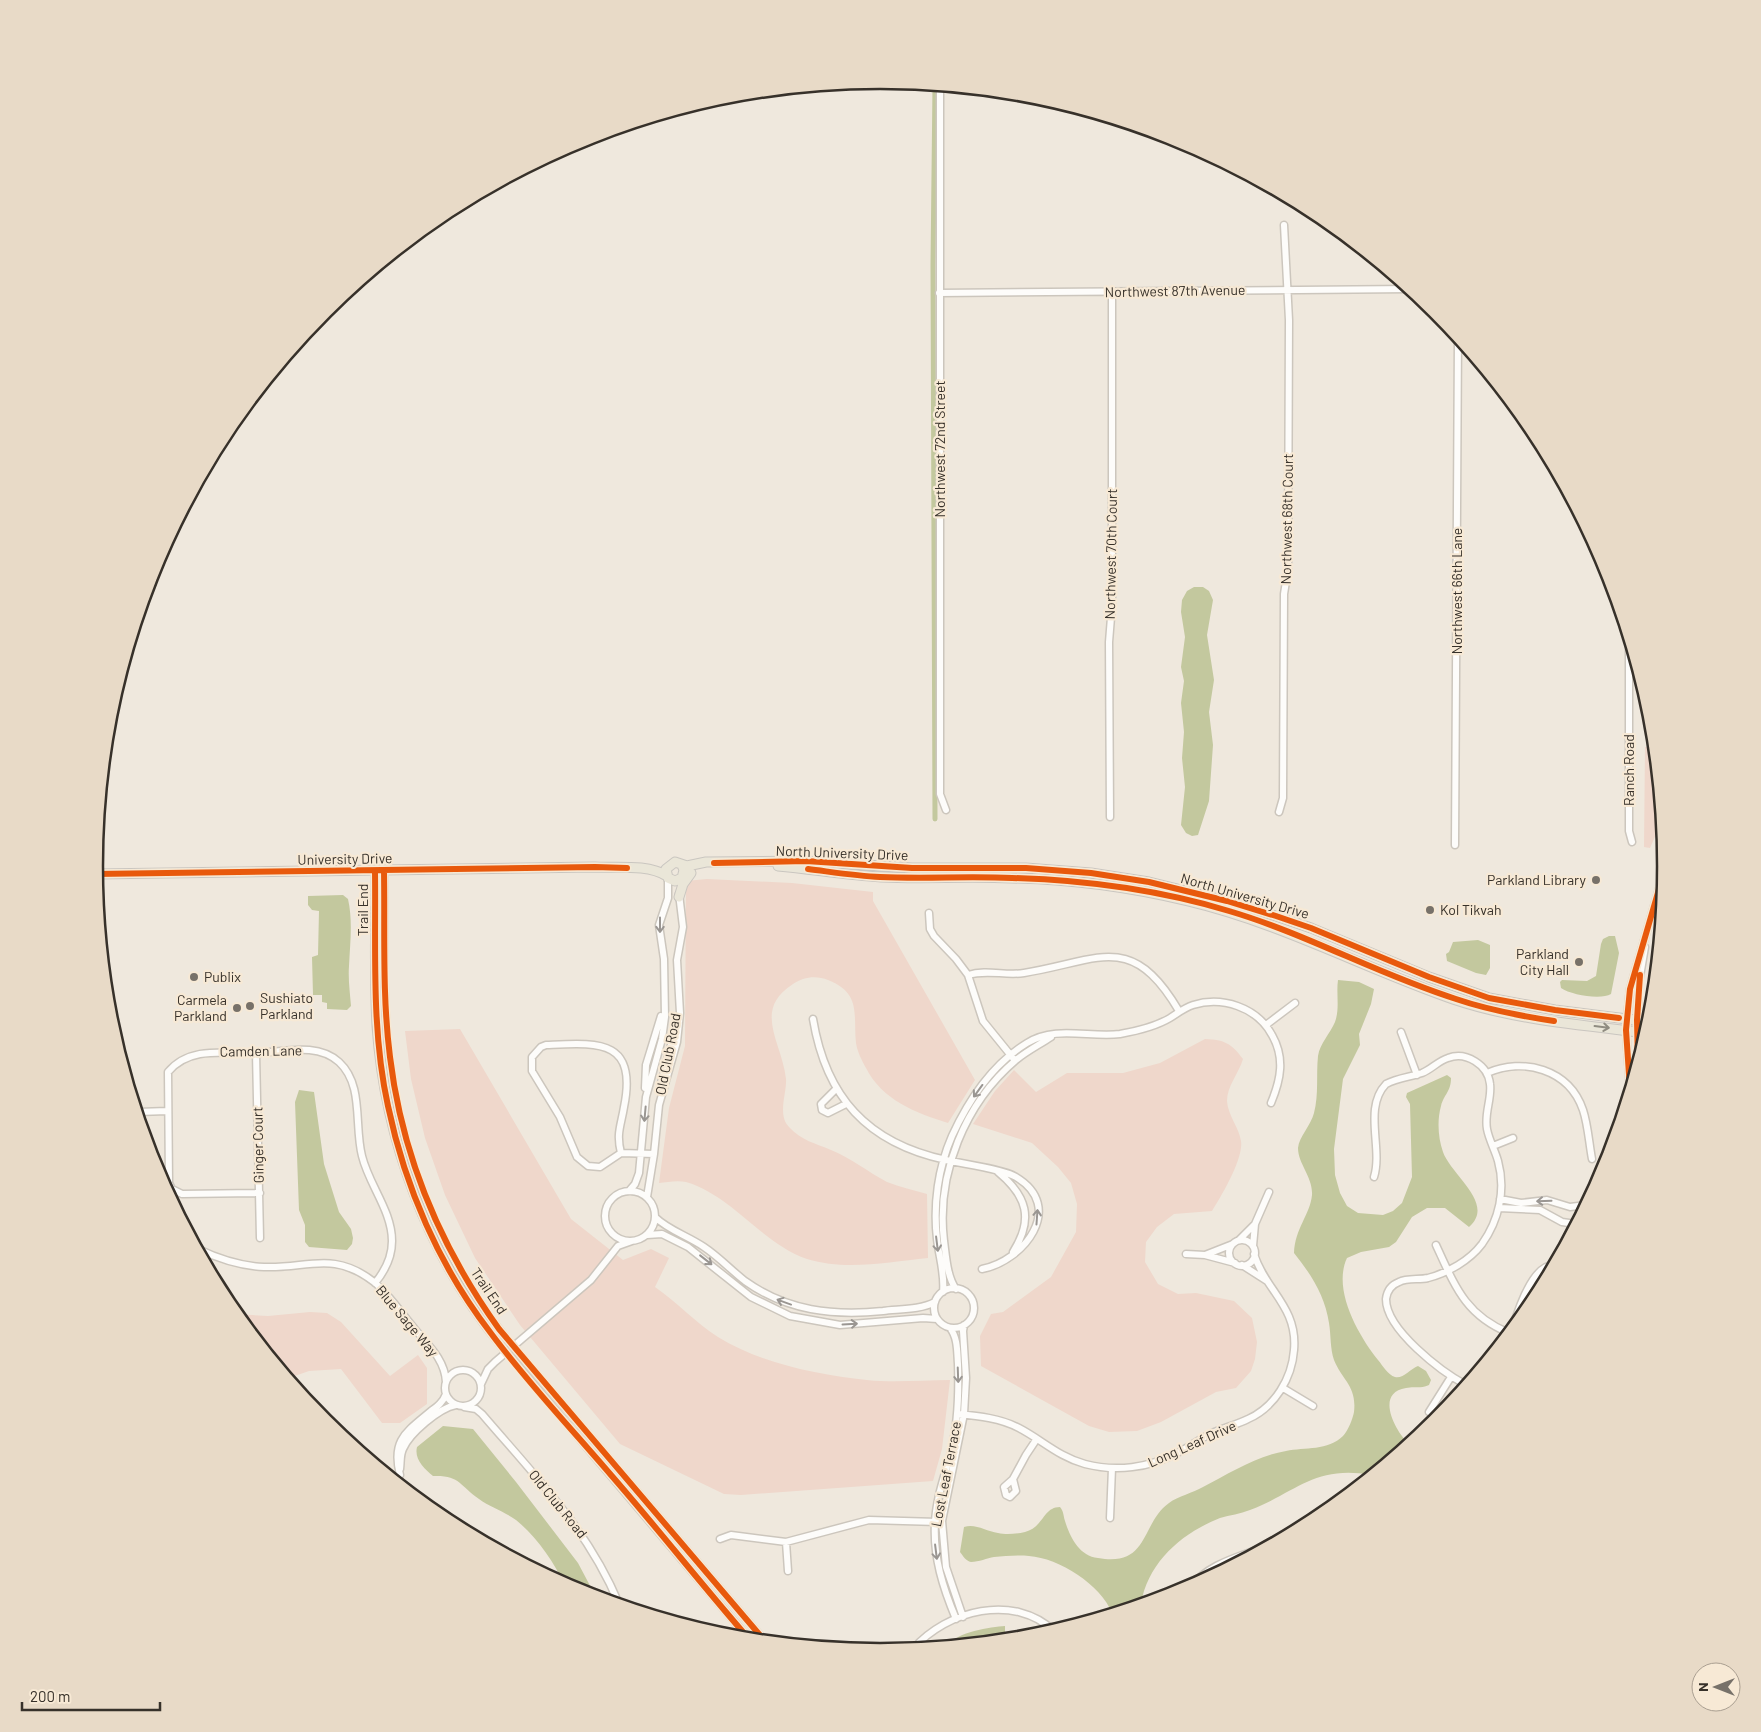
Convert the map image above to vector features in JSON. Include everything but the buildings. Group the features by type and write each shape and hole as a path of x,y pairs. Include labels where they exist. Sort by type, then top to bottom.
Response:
{"main road":[{"name":"North University Drive","path":"714,863 806,861 912,868 1044,869 1091,873 1188,890 1239,904 1311,928 1429,977 1489,998 1549,1009 1642,1021"},
{"path":"675,862 682,865 714,863 675,881 668,877 666,869 675,862"},
{"name":"North University Drive","path":"760,863 880,877 1011,878 1072,881 1185,900 1230,911 1292,933 1430,990 1491,1010 1637,1032"},
{"name":"University Drive","path":"595,867 627,864 670,864"},
{"path":"681,879 684,873 682,865"},
{"name":"University Drive","path":"103,874 595,867 657,870 668,877"},
{"path":"680,897 683,884 690,873"},
{"path":"1185,900 1188,890"}],"street":[{"name":"Northwest 72nd Street","path":"940,91 940,794 946,810"},
{"name":"Northwest 68th Court","path":"1279,812 1283,798 1284,594 1288,569 1287,290 1284,225"},
{"name":"Northwest 87th Avenue","path":"940,293 1401,289"},
{"name":"Northwest 70th Court","path":"1110,816 1109,642 1112,604 1112,292"},
{"name":"Northwest 66th Lane","path":"1455,845 1458,346"},
{"name":"Ranch Road","path":"1629,658 1629,831 1632,842"},
{"name":"Trail End","path":"380,871 387,1032 392,1072 403,1126 417,1174 443,1238 478,1300 507,1338 758,1633"},
{"name":"Trail End","path":"380,871 376,1026 382,1071 395,1137 412,1188 434,1242 467,1299 500,1345 742,1630"},
{"name":"Old Club Road","path":"646,1097 662,1039 665,1017 663,945 659,925 668,898 668,877"},
{"name":"Old Club Road","path":"659,1105 677,1042 680,1013 677,960 683,927 680,897 681,879"},
{"path":"1629,1074 1626,1018 1635,966 1657,895"},
{"path":"929,913 930,929 934,936 968,975 982,1021 1015,1060"},
{"path":"1637,1041 1641,964 1650,918"},
{"path":"968,975 984,971 1011,975 1093,958 1110,957 1123,959 1148,970 1159,980 1179,1011"},
{"path":"664,984 677,984"},
{"path":"943,1292 936,1210 962,1116 976,1093 1010,1055 1029,1042 1040,1037 1068,1033 1102,1035 1138,1031 1155,1025 1179,1011 1201,1003 1221,1002 1241,1007 1266,1025 1276,1043 1281,1064 1279,1084 1271,1103"},
{"path":"1266,1025 1295,1003"},
{"name":"Old Club Road","path":"629,1191 635,1184 639,1174 646,1097 646,1065 664,1004"},
{"name":"Old Club Road","path":"647,1197 663,1078 674,1033 678,1004"},
{"path":"813,1019 818,1047 836,1089 846,1104 874,1130 888,1140 918,1153 1016,1177 1028,1187 1036,1200 1038,1208 1034,1233 1021,1249 997,1265 982,1269"},
{"path":"1400,1032 1417,1075"},
{"path":"482,1414 481,1384 488,1369 581,1290 618,1246 647,1235 662,1234 688,1247 751,1297 790,1316 840,1325 937,1318 950,1328 964,1325 971,1318 973,1305 968,1295 956,1288 951,1278 943,1232 948,1161 981,1098 1015,1060 1054,1035"},
{"path":"621,1152 617,1134 625,1106 626,1090 620,1057 608,1047 599,1044 546,1045 541,1048 532,1057 532,1071 560,1117 577,1157 588,1166 600,1167 621,1152 654,1154"},
{"name":"Camden Lane","path":"167,1111 168,1072 180,1062 213,1052 256,1053 314,1050 323,1052 339,1062 354,1085 362,1156 373,1188 389,1220 391,1232 392,1242 388,1263 375,1283"},
{"name":"Ginger Court","path":"256,1053 260,1238"},
{"path":"1374,1177 1378,1156 1374,1125 1381,1090 1392,1081 1417,1075 1448,1058 1458,1056 1474,1060 1488,1072 1490,1092 1486,1109 1486,1126 1501,1176 1499,1208 1481,1245 1471,1256 1448,1270 1429,1278 1403,1280 1391,1286 1388,1291 1387,1307 1405,1336 1435,1366 1461,1382"},
{"path":"1488,1072 1512,1065 1535,1066 1565,1083 1583,1109 1592,1159"},
{"path":"652,1074 663,1078"},
{"path":"836,1089 821,1104 822,1110 828,1113 846,1104"},
{"path":"143,1112 167,1111 169,1178"},
{"path":"1493,1146 1513,1138"},
{"path":"997,1172 1016,1189 1024,1210 1023,1232 1011,1255"},
{"path":"174,1189 176,1192 260,1193"},
{"path":"612,1253 613,1243 606,1221 607,1205 615,1196 629,1191 639,1192 647,1197 653,1206 656,1217 653,1227 647,1235"},
{"name":"Long Leaf Drive","path":"1205,1255 1236,1242 1254,1224 1269,1192"},
{"path":"1500,1199 1521,1203 1547,1200 1570,1207 1580,1206"},
{"path":"1499,1208 1540,1210 1562,1222 1571,1223"},
{"path":"656,1217 665,1225 693,1240 721,1259 756,1288 778,1301 807,1309 824,1313 858,1314 922,1306 935,1302 943,1292 956,1288"},
{"name":"Long Leaf Drive","path":"1253,1246 1254,1224"},
{"path":"610,1232 622,1240 632,1241"},
{"path":"688,1247 693,1240"},
{"path":"1247,1241 1253,1246 1254,1254 1252,1261 1239,1264 1230,1254 1236,1242 1247,1241"},
{"path":"1436,1245 1461,1298 1482,1319 1505,1329"},
{"name":"Blue Sage Way","path":"205,1252 224,1260 264,1267 317,1262 354,1269 375,1283 442,1363 450,1368 462,1370"},
{"name":"Long Leaf Drive","path":"1186,1254 1205,1255 1239,1264 1270,1283"},
{"name":"Long Leaf Drive","path":"961,1414 1009,1423 1029,1433 1036,1440 1072,1460 1112,1468 1138,1467 1176,1454 1216,1431 1251,1418 1283,1388 1292,1362 1294,1334 1286,1308 1260,1268 1254,1254"},
{"path":"1519,1308 1527,1290 1540,1271 1546,1268"},
{"path":"935,1302 937,1318"},
{"name":"Lost Leaf Terrace","path":"959,1618 946,1567 938,1522 961,1414 964,1325"},
{"name":"Lost Leaf Terrace","path":"950,1328 956,1339 961,1414"},
{"name":"Blue Sage Way","path":"442,1363 446,1382"},
{"path":"480,1396 475,1403 464,1407 456,1405 449,1401 446,1394 446,1382 454,1372 488,1369"},
{"path":"471,1372 478,1377 481,1384"},
{"path":"1429,1412 1451,1377"},
{"path":"1283,1388 1313,1406"},
{"path":"446,1394 442,1402 406,1432 399,1442 396,1461 400,1475 401,1455 407,1441 441,1411 456,1405"},
{"name":"Old Club Road","path":"464,1407 476,1409 482,1414 583,1534 603,1567 616,1596"},
{"path":"1013,1479 1036,1440"},
{"path":"1110,1518 1112,1468"},
{"path":"720,1539 731,1535 786,1542 869,1520 888,1518 938,1522"},
{"path":"786,1542 788,1571"},
{"path":"1208,1570 1227,1562"},
{"path":"922,1642 938,1629 959,1618 995,1609 1018,1611 1039,1619 1046,1625"}],"shaded area":[{"path":"1194,587 1203,587 1209,591 1213,600 1207,635 1214,680 1209,712 1213,745 1209,801 1198,835 1192,836 1186,833 1181,825 1185,787 1182,758 1184,732 1181,703 1184,681 1181,667 1185,637 1181,612 1182,600 1187,591"},
{"path":"1645,747 1648,747 1657,833 1650,848 1644,847"},
{"path":"707,879 792,883 873,892 873,901 975,1080 948,1123 924,1115 901,1104 881,1089 861,1059 856,1043 854,1006 846,992 839,985 823,978 805,978 793,984 781,994 774,1005 772,1016 786,1079 783,1110 785,1122 804,1139 846,1157 887,1182 927,1194 928,1258 852,1265 822,1263 807,1259 775,1242 733,1208 703,1189 683,1181 659,1183 669,1108 685,1046 686,881"},
{"path":"343,895 348,899 350,916 349,976 351,1006 347,1010 327,1009 327,1003 322,1002 322,995 313,995 312,957 318,955 319,911 312,910 308,905 308,896"},
{"path":"1615,936 1619,953 1611,994 1600,997 1586,996 1561,988 1560,982 1562,980 1587,981 1596,976 1601,944 1603,939"},
{"path":"1478,940 1490,945 1490,968 1486,975 1447,961 1446,954 1449,952 1453,942"},
{"path":"1338,980 1359,982 1374,989 1371,1004 1359,1034 1360,1045 1343,1079 1334,1149 1335,1175 1340,1193 1347,1206 1358,1213 1383,1215 1393,1211 1402,1203 1412,1177 1410,1104 1406,1097 1407,1093 1447,1075 1451,1078 1451,1083 1440,1111 1440,1141 1448,1161 1475,1199 1477,1209 1476,1218 1469,1227 1445,1208 1427,1208 1412,1217 1396,1242 1389,1247 1361,1252 1347,1258 1343,1271 1345,1298 1356,1326 1371,1350 1390,1374 1395,1377 1404,1375 1418,1366 1426,1371 1431,1380 1429,1385 1396,1391 1391,1397 1389,1405 1391,1413 1394,1422 1405,1439 1364,1474 1335,1474 1320,1477 1250,1510 1206,1524 1180,1541 1159,1562 1151,1575 1143,1597 1110,1608 1089,1583 1053,1562 1029,1556 994,1557 974,1562 968,1561 960,1552 964,1527 976,1527 1004,1534 1025,1532 1036,1526 1050,1510 1060,1507 1076,1545 1086,1554 1098,1558 1115,1559 1127,1556 1136,1550 1142,1542 1160,1512 1169,1503 1181,1496 1264,1457 1275,1453 1316,1448 1330,1444 1337,1441 1347,1431 1354,1412 1351,1389 1334,1360 1327,1313 1321,1295 1294,1253 1297,1236 1312,1195 1312,1188 1300,1160 1298,1148 1300,1140 1314,1113 1318,1056 1335,1022 1338,1006"},
{"path":"460,1029 571,1219 623,1260 651,1249 669,1258 655,1287 718,1337 770,1361 829,1375 877,1381 950,1380 942,1449 933,1481 741,1495 724,1494 620,1444 520,1325 475,1258 445,1195 425,1138 411,1079 405,1031"},
{"path":"1205,1039 1227,1043 1243,1059 1229,1090 1227,1101 1229,1112 1241,1141 1239,1157 1221,1197 1212,1211 1174,1214 1157,1227 1146,1242 1145,1262 1158,1284 1178,1294 1196,1293 1234,1301 1252,1318 1257,1342 1255,1359 1251,1371 1236,1388 1216,1392 1161,1422 1137,1431 1109,1432 1089,1426 981,1366 980,1336 991,1314 1003,1312 1051,1277 1076,1232 1077,1204 1071,1183 1058,1167 1032,1143 973,1124 995,1091 1014,1070 1036,1092 1067,1073 1123,1073 1160,1063"},
{"path":"299,1090 314,1092 324,1164 339,1212 351,1229 353,1238 352,1244 347,1250 309,1247 305,1242 305,1225 299,1210 295,1102"},
{"path":"310,1312 327,1313 341,1322 390,1376 418,1355 427,1368 427,1404 400,1423 382,1423 341,1369 309,1371 294,1376 246,1315 268,1316"},
{"path":"443,1426 473,1429 578,1563 591,1587 558,1573 544,1550 516,1520 483,1502 454,1479 433,1476 418,1460 417,1447"},
{"path":"1005,1626 1005,1633 953,1640 966,1634"}],"waterway":[{"path":"935,90 933,265 935,819"}],"cycle path":[{"path":"714,863 806,861 912,868 1026,868 1091,873 1149,882 1227,901 1276,916 1311,928 1429,977 1489,998 1555,1010 1619,1018"},
{"path":"103,874 627,868"},
{"path":"808,869 880,877 996,877 1067,881 1122,887 1176,897 1258,920 1399,978 1456,999 1505,1012 1554,1021"},
{"path":"384,870 384,964 387,1034 390,1057 396,1094 414,1165 442,1233 459,1266 499,1329 758,1633"},
{"path":"375,871 377,1018 383,1077 395,1136 414,1196 426,1225 455,1280 504,1351 742,1630"},
{"path":"1629,1074 1626,1030 1630,989 1657,897"},
{"path":"1637,1041 1640,975"}],"place":[{"name":"Parkland Library","path":"1596,880"},
{"name":"Kol Tikvah","path":"1430,910"},
{"name":"Parkland City Hall","path":"1579,962"},
{"name":"Publix","path":"194,977"},
{"name":"Sushiato Parkland","path":"250,1006"},
{"name":"Carmela Parkland","path":"237,1008"}]}
